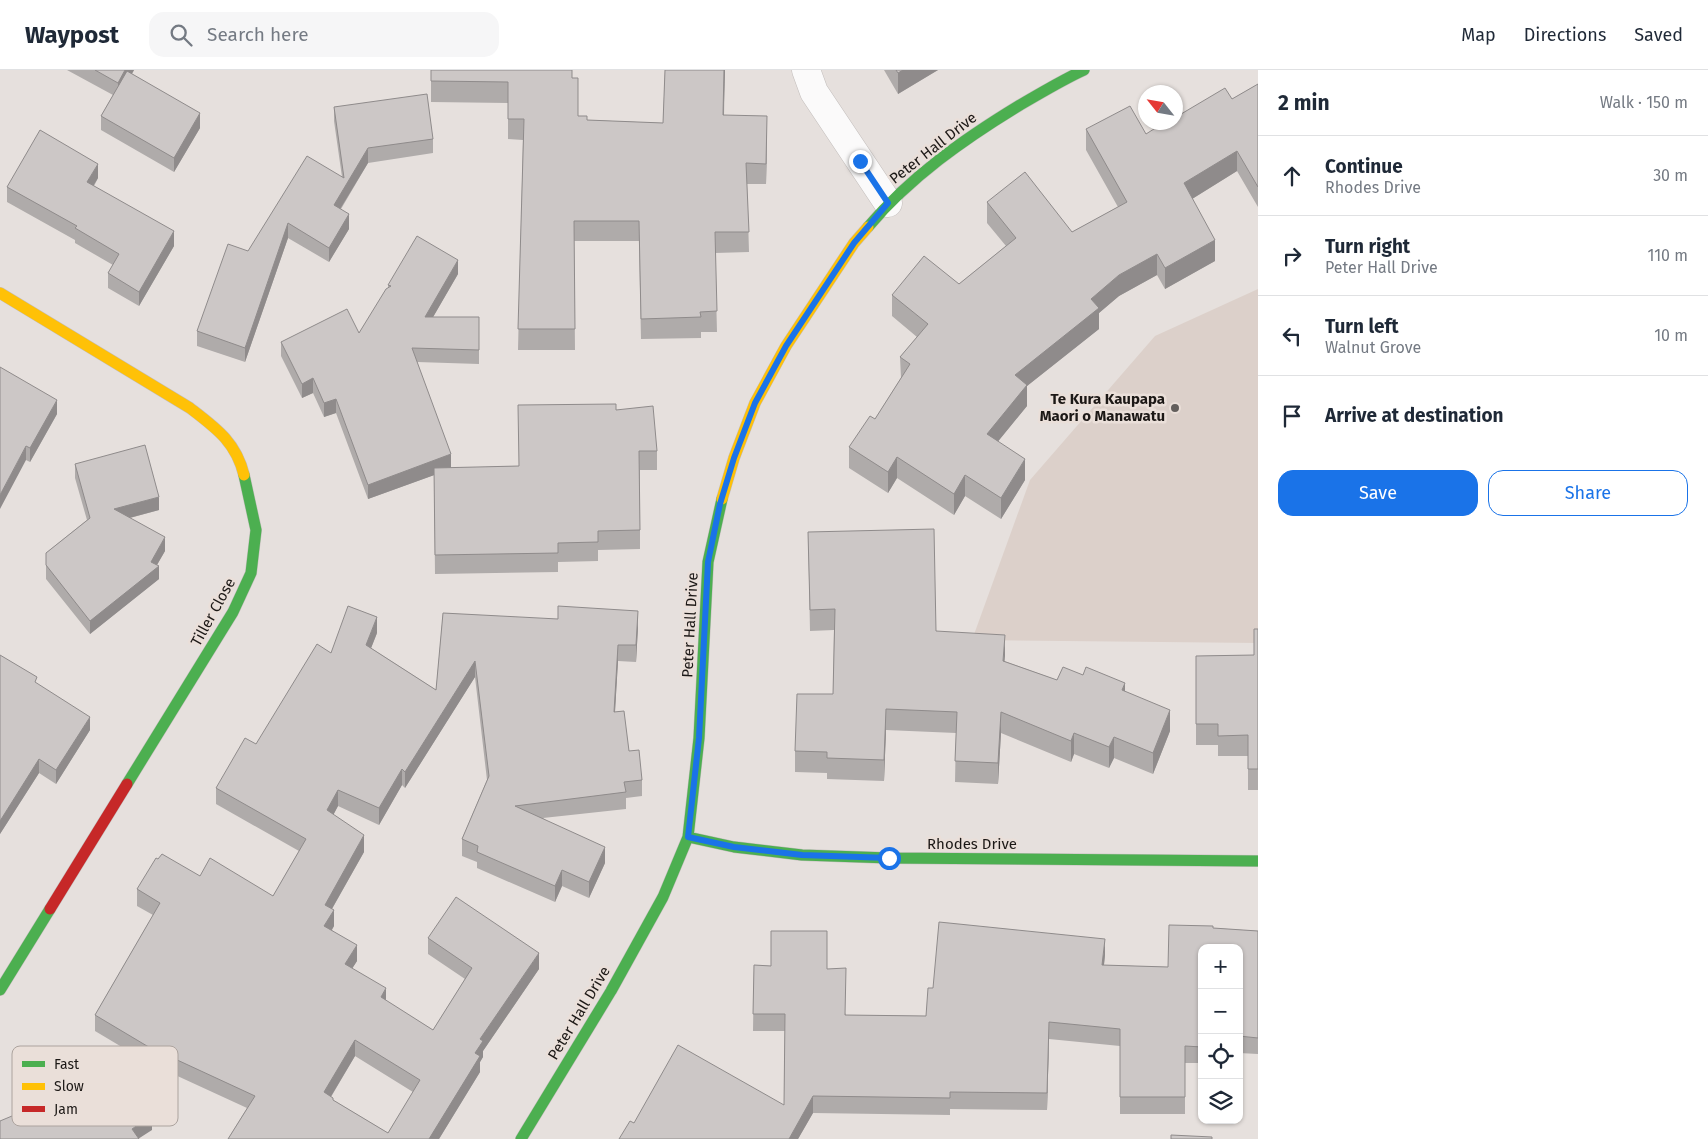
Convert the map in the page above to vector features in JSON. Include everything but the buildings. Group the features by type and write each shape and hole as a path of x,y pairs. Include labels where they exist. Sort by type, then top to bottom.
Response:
{"street":[{"path":"806,70 814,92 888,203"},
{"name":"Peter Hall Drive","path":"521,1139 611,991 663,897 688,837 699,738 708,562 720,504 734,458 755,403 786,346 854,243 888,203 924,171 987,125 1066,78 1084,70"},
{"name":"Tiller Close","path":"0,293 190,408 219,430 240,459 250,494 256,530 251,573 233,612 0,990"},
{"name":"Rhodes Drive","path":"688,837 734,847 802,855 889,858 1258,861"}],"shaded area":[{"name":"Te Kura Kaupapa Maori o Manawatu","path":"1258,289 1258,643 972,640 1030,480 1155,336"}],"traffic: fast":[{"path":"868,227 920,175 958,145 1020,105 1084,70"},
{"path":"127,784 233,612 251,573 256,530 244,475"},
{"path":"521,1139 611,991 663,897 688,837 699,738 708,562 722,499"},
{"path":"688,837 734,847 802,855 889,858 1258,861"},
{"path":"0,990 50,909"}],"traffic: slow":[{"path":"722,499 734,458 755,403 786,346 854,243 868,227"},
{"path":"0,293 190,408 224,437 236,453 244,475"}],"traffic: jam":[{"path":"50,909 127,784"}],"place":[{"name":"Te Kura Kaupapa Maori o Manawatu","path":"1175,408"}],"route":[{"path":"860,161 888,203 854,243 786,346 755,403 734,458 720,504 708,562 699,738 688,837 734,847 802,855 889,858"}]}
